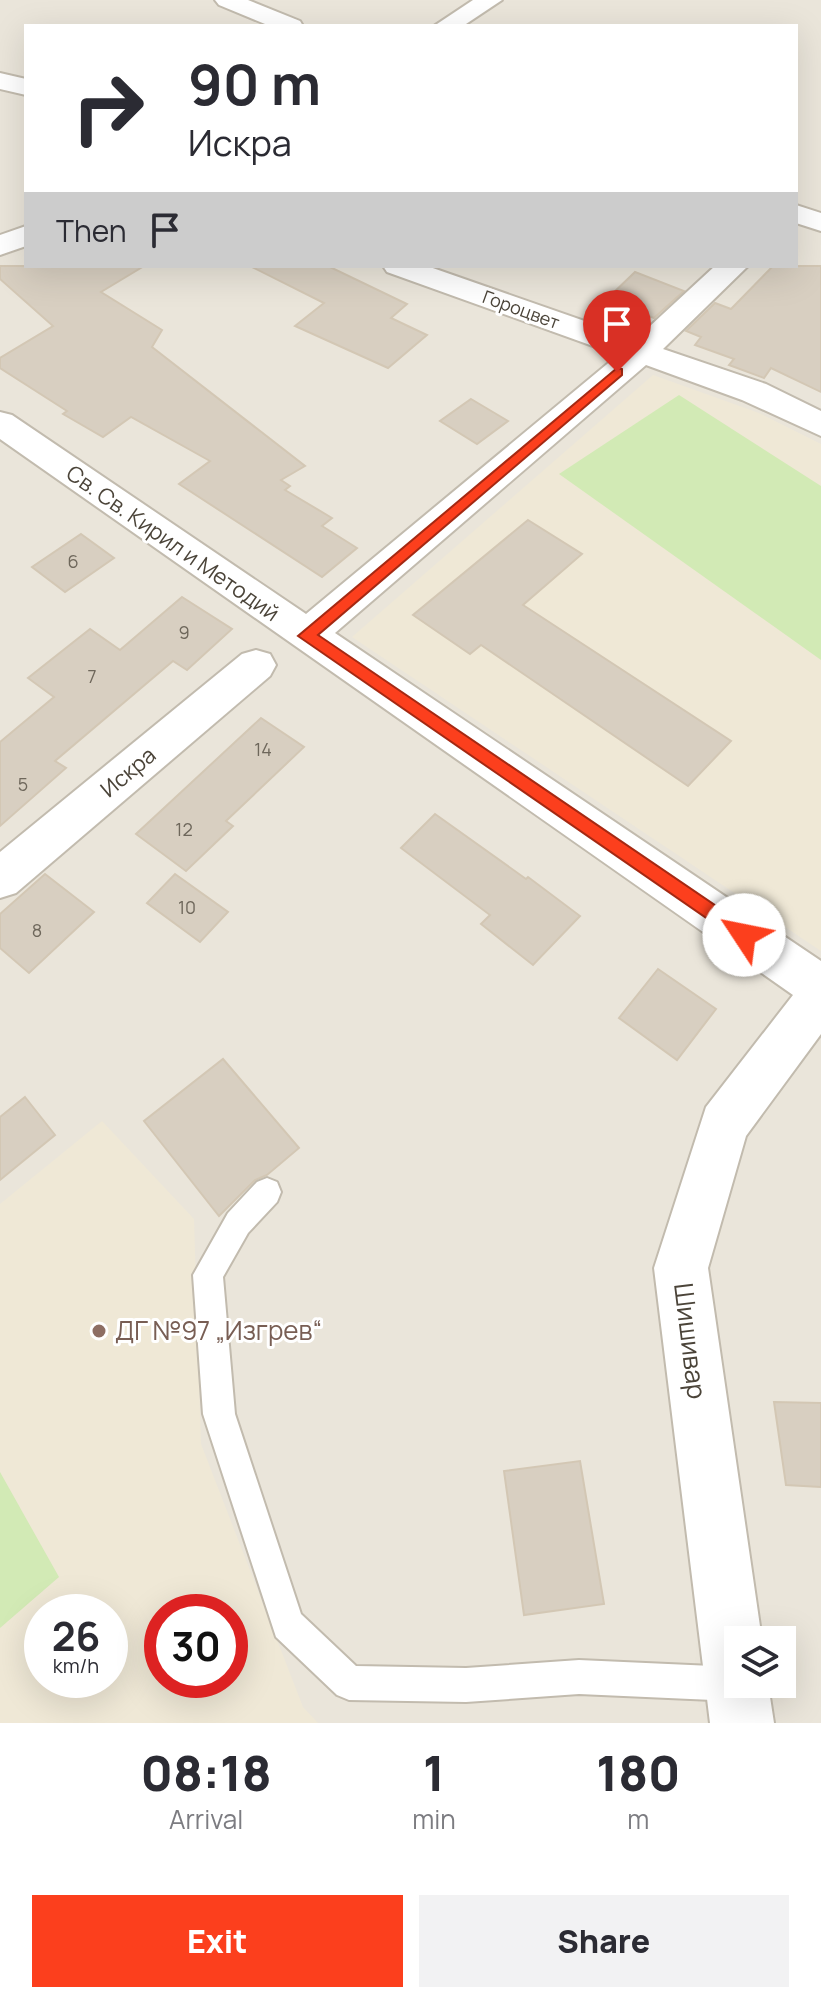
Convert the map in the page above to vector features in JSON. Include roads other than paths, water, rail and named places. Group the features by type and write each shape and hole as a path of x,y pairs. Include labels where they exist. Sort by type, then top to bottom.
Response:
{"street":[{"path":"227,0 286,24"},
{"path":"449,24 490,0"},
{"path":"0,81 24,87"},
{"path":"798,215 821,222"},
{"path":"0,246 24,236"},
{"name":"Гороцвет","path":"404,268 754,392 821,425"},
{"path":"306,636 641,352 731,268"},
{"name":"Св. Св. Кирил и Методий","path":"0,423 821,988"},
{"name":"Искра","path":"0,879 256,665"},
{"name":"Шишивар","path":"729,1626 713,1527 681,1268 724,1124 821,996"},
{"name":"Шишивар","path":"739,1698 742,1723"}],"lane":[{"path":"267,1192 238,1223 208,1275 219,1414 288,1625 349,1683 466,1685 579,1677 724,1683"}],"place":[{"name":"ДГ №97 „Изгрев“","path":"99,1331"}]}
